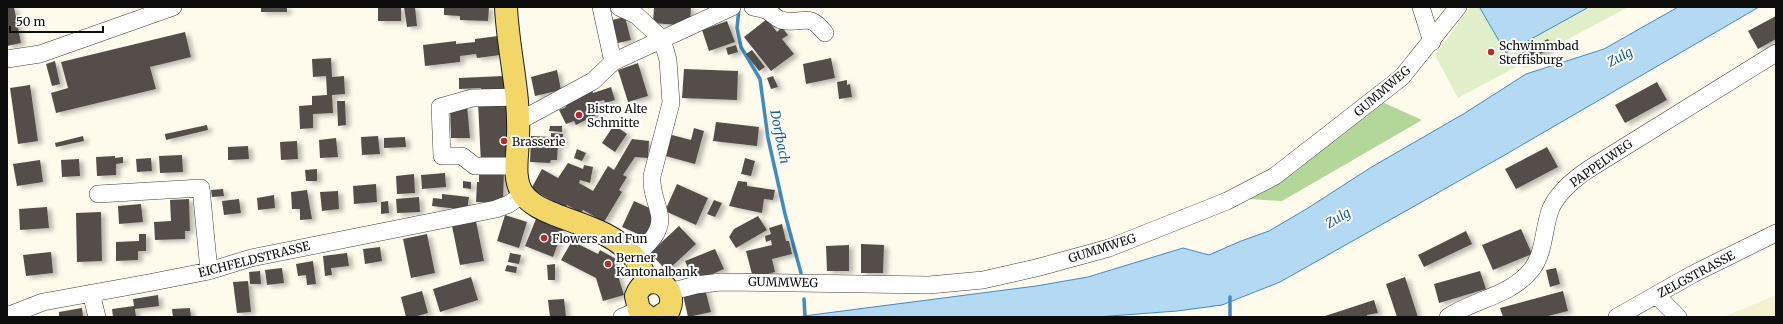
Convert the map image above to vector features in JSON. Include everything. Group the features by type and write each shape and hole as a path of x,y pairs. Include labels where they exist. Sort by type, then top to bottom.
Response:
{"main road":[{"path":"506,7 518,97 518,185 523,194 537,206 546,211 593,229 613,240 634,257 648,283"},
{"path":"648,283 662,284 670,292 672,301 650,315 636,296 640,288 648,283"}],"street":[{"path":"7,59 40,54 173,7"},
{"path":"601,7 613,62"},
{"path":"619,7 636,15 662,39 668,60 671,103 652,176 652,188 660,220 659,227 650,241 634,257"},
{"path":"519,121 593,81 613,62 732,7"},
{"path":"753,7 766,10 779,19 788,22 812,20 825,34"},
{"path":"1421,7 1432,42"},
{"name":"GUMMWEG","path":"670,292 696,285 721,282 929,285 983,280 1036,268 1109,248 1227,201 1275,176 1402,77 1432,42 1458,7"},
{"name":"PAPPELWEG","path":"1448,317 1459,310 1509,290 1524,278 1538,260 1551,208 1570,182 1602,160 1776,53"},
{"path":"517,166 475,166 462,156 442,156 440,107 472,98 518,97"},
{"path":"98,194 201,188 209,271"},
{"name":"EICHFELDSTRASSE","path":"7,316 43,302 209,271 251,258 496,209 509,204 523,194"},
{"name":"ZELGSTRASSE","path":"1617,317 1693,274 1776,233"},
{"path":"91,293 97,317"},
{"path":"1656,295 1678,317"}],"shaded area":[{"path":"1776,295 1776,317 1723,317"}],"green space":[{"name":"Schwimmbad Steffisburg","path":"1470,7 1628,7 1458,98 1435,55"},
{"path":"1380,101 1422,120 1282,201 1249,199"}],"water":[{"name":"Zulg","path":"1678,7 1759,7 1503,156 1280,282 1222,305 1177,311 1097,317 796,317 1036,286 1088,277 1183,248 1209,255 1269,231 1370,168 1465,113 1526,74 1604,49"},
{"path":"1480,8 1587,8 1506,53"}],"building":[{"path":"7,7 14,7 21,43 7,46"},
{"path":"261,7 287,7 287,12 261,12"},
{"path":"378,7 401,7 401,21 378,21"},
{"path":"404,7 415,7 417,26 407,27"},
{"path":"444,7 489,7 488,21 460,20 460,16 444,15"},
{"path":"654,7 691,7 690,26 653,23"},
{"path":"1776,16 1776,39 1758,49 1748,31"},
{"path":"625,17 631,40 618,43 612,20"},
{"path":"767,19 777,32 782,27 788,35 782,39 794,54 771,71 744,37"},
{"path":"727,21 735,42 709,51 702,30"},
{"path":"185,32 191,57 150,67 156,89 56,113 51,93 68,88 61,62"},
{"path":"498,36 500,55 477,58 476,54 460,56 460,62 425,66 423,45 456,41 456,44 475,42 475,39"},
{"path":"1548,39 1552,48 1520,64 1516,55"},
{"path":"736,45 738,52 728,55 726,48"},
{"path":"752,50 765,67 759,71 746,54"},
{"path":"331,58 332,77 344,76 345,94 332,95 333,113 313,114 313,128 300,129 299,106 312,105 312,96 327,95 326,76 313,77 312,59"},
{"path":"831,58 835,78 806,84 803,64"},
{"path":"55,61 60,84 52,86 46,64"},
{"path":"638,63 648,96 628,102 618,70"},
{"path":"684,69 738,71 737,100 682,98"},
{"path":"557,70 561,90 535,96 531,77"},
{"path":"504,76 505,94 481,95 481,88 459,89 459,78"},
{"path":"773,76 778,87 771,89 767,78"},
{"path":"847,80 847,85 850,84 852,97 839,99 837,82"},
{"path":"1657,82 1667,100 1625,123 1615,105"},
{"path":"30,85 38,141 18,144 10,88"},
{"path":"611,87 615,100 605,103 604,100 597,102 602,112 576,125 574,121 566,124 559,110 566,107 564,103 592,90 593,93"},
{"path":"337,101 345,101 346,125 338,126"},
{"path":"507,101 509,163 481,164 478,102"},
{"path":"467,105 470,138 451,138 450,108"},
{"path":"716,122 759,127 757,146 713,141"},
{"path":"207,125 208,130 166,140 165,134"},
{"path":"614,125 627,134 615,152 602,143"},
{"path":"550,126 562,126 562,132 549,131"},
{"path":"694,128 704,131 695,164 662,155 668,134 691,140"},
{"path":"551,133 563,134 563,145 558,145 557,160 551,160 550,163 530,162 531,136 551,137"},
{"path":"83,136 84,141 56,147 55,143"},
{"path":"378,136 380,154 362,155 361,137"},
{"path":"405,137 406,147 384,148 384,138"},
{"path":"336,138 338,157 320,158 319,140"},
{"path":"632,139 649,141 648,158 635,157 623,175 627,177 619,190 622,192 604,222 583,210 581,213 567,205 565,208 531,189 542,169 558,178 568,163 583,169 584,165 593,167 590,183 580,180 579,183 593,191 608,166 614,170"},
{"path":"297,141 298,159 281,160 280,142"},
{"path":"248,146 249,159 228,160 228,147"},
{"path":"1547,147 1558,167 1516,189 1505,169"},
{"path":"577,149 586,153 582,161 574,158"},
{"path":"182,155 183,172 160,173 159,156"},
{"path":"115,156 115,158 123,157 123,163 116,164 116,175 97,176 96,157"},
{"path":"151,158 152,171 137,172 136,159"},
{"path":"745,158 755,161 751,176 741,174"},
{"path":"79,159 80,176 62,177 61,160"},
{"path":"40,160 43,182 17,186 13,164"},
{"path":"479,168 504,169 503,203 476,202 477,182 479,182"},
{"path":"317,169 317,181 306,181 305,170"},
{"path":"445,173 446,187 422,189 421,175"},
{"path":"414,174 415,193 397,194 396,176"},
{"path":"463,181 471,182 471,189 463,188"},
{"path":"738,181 747,182 747,186 775,190 773,200 764,199 762,213 729,206"},
{"path":"376,184 377,202 354,204 353,186"},
{"path":"677,184 708,198 696,225 665,211"},
{"path":"223,189 224,196 212,197 211,190"},
{"path":"307,190 312,219 300,220 300,209 292,209 291,192"},
{"path":"338,191 339,209 322,211 320,192"},
{"path":"442,194 469,197 467,210 432,206 433,198 442,199"},
{"path":"274,195 275,208 258,210 257,198"},
{"path":"419,197 420,212 397,213 396,199"},
{"path":"189,199 190,231 185,231 185,239 155,240 154,222 171,221 170,200"},
{"path":"239,199 241,213 224,215 222,201"},
{"path":"714,200 722,203 715,217 707,214"},
{"path":"388,201 389,213 381,214 381,202"},
{"path":"634,201 656,211 645,237 622,227"},
{"path":"141,204 143,222 119,224 118,206"},
{"path":"47,207 49,228 20,230 19,209"},
{"path":"101,212 102,261 77,262 76,213"},
{"path":"505,215 527,222 519,248 497,241"},
{"path":"758,216 767,230 736,248 729,237 734,229"},
{"name":"Flowers and Fun","path":"536,219 563,230 553,257 525,246"},
{"path":"476,221 484,261 460,265 452,226"},
{"path":"782,224 786,241 789,241 792,254 772,259 775,272 753,278 746,251 772,245 771,240 766,242 765,236 771,234 769,228"},
{"path":"679,226 696,244 667,271 650,253"},
{"path":"1521,229 1532,254 1493,270 1482,245"},
{"path":"1466,231 1472,244 1424,267 1418,255"},
{"path":"139,234 146,234 146,251 138,251 138,260 116,261 116,242 139,241"},
{"path":"427,234 435,273 411,278 403,239"},
{"path":"572,241 598,254 600,250 616,259 614,263 624,295 603,301 596,278 561,260"},
{"path":"861,244 884,245 883,273 861,273"},
{"path":"849,245 849,271 827,271 826,246"},
{"path":"380,247 382,261 365,264 363,249"},
{"path":"715,249 724,269 694,282 685,261"},
{"path":"51,252 53,273 26,276 23,255"},
{"path":"347,253 349,266 331,268 332,275 325,276 323,256"},
{"path":"510,253 521,255 519,264 508,262"},
{"path":"313,261 316,284 307,285 306,275 298,276 296,264"},
{"path":"555,264 555,280 548,280 547,265"},
{"path":"507,265 517,267 516,273 505,271"},
{"path":"282,268 284,283 267,285 265,270"},
{"path":"1556,268 1560,284 1550,287 1546,270"},
{"path":"260,271 261,284 250,284 249,272"},
{"path":"1480,271 1486,289 1439,303 1434,284"},
{"path":"471,277 478,300 440,312 433,289"},
{"path":"1405,277 1418,317 1397,317 1386,284"},
{"path":"248,281 251,312 237,313 233,282"},
{"path":"705,289 711,312 688,317 683,295"},
{"path":"422,291 428,313 414,317 406,317 401,297"},
{"path":"1563,291 1568,311 1544,317 1503,317 1500,308"},
{"path":"158,295 159,306 135,309 136,317 113,317 112,309 134,306 133,299"},
{"path":"564,299 566,317 550,317 548,300"},
{"path":"1374,300 1378,313 1367,315 1367,317 1322,317"},
{"path":"82,308 83,317 59,317 59,312"},
{"path":"190,308 191,317 173,317 172,309"}],"waterway":[{"name":"Dorfbach","path":"739,8 737,28 741,47 760,79 768,138 785,214 801,273"},
{"path":"1230,297 1230,317"},
{"name":"Dorfbach","path":"804,299 805,317"}],"place":[{"name":"Schwimmbad Steffisburg","path":"1491,52"},
{"name":"Bistro Alte Schmitte","path":"579,115"},
{"name":"Brasserie","path":"504,141"},
{"name":"Flowers and Fun","path":"544,238"},
{"name":"Berner Kantonalbank","path":"608,264"}]}
